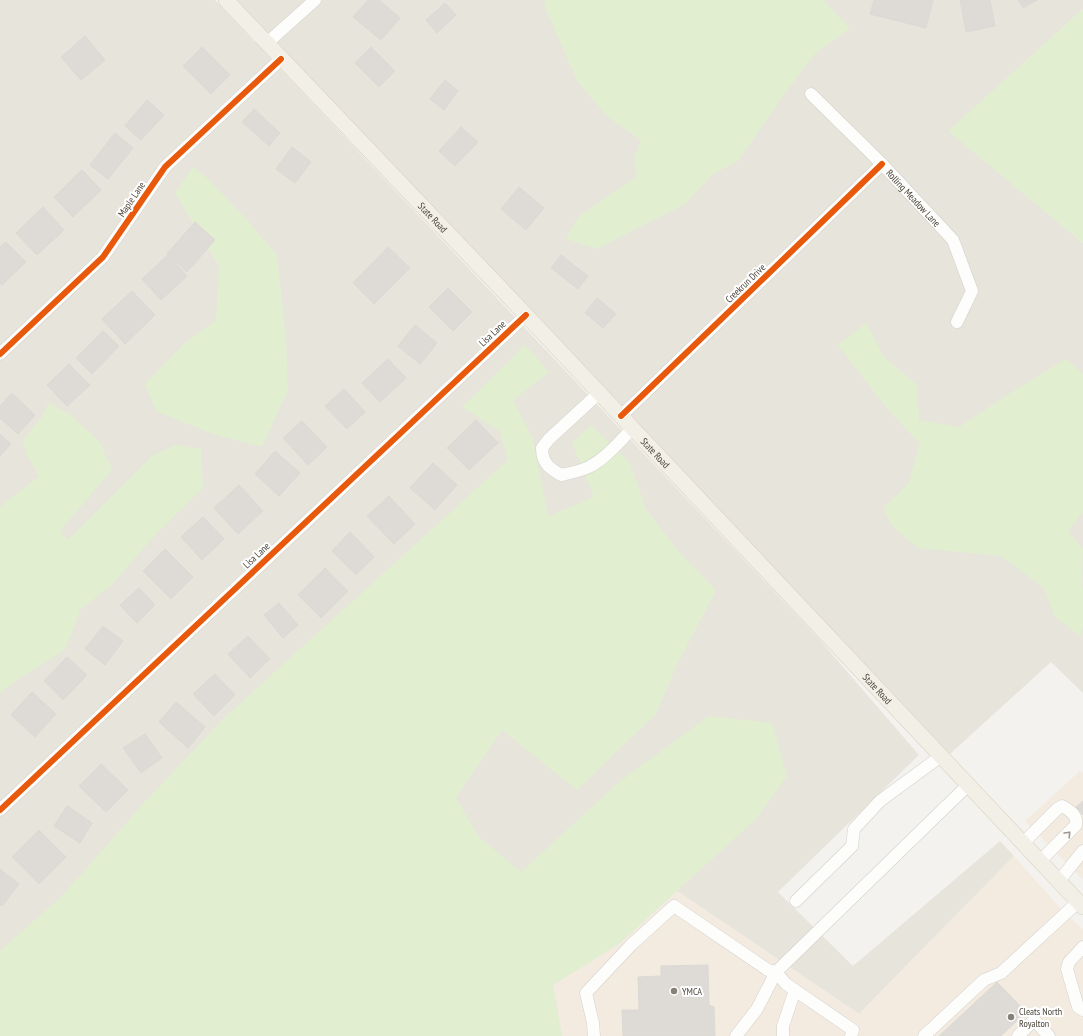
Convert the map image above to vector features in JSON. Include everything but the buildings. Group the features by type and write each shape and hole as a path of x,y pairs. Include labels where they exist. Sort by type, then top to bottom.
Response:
{"main road":[{"name":"State Road","path":"229,1 281,58 526,315 1081,904"}],"street":[{"path":"267,43 315,0"},
{"name":"Maple Lane","path":"0,354 103,257 165,167 281,58"},
{"name":"Rolling Meadow Lane","path":"811,94 882,164 953,240 972,291 957,322"},
{"name":"Creekrun Drive","path":"621,416 882,164"},
{"name":"Lisa Lane","path":"0,810 526,315"},
{"path":"599,393 549,439 542,448 544,461 552,470 562,475 590,466 603,457 632,429"},
{"path":"796,900 852,846 854,829 880,801 941,756"},
{"path":"736,1036 757,1009 776,972 968,785"},
{"path":"1023,843 1057,809 1062,806 1075,815 1077,821 1076,825 1040,862"},
{"path":"1059,881 1083,851"},
{"path":"924,1036 984,980 1001,973 1081,904"},
{"path":"594,1036 593,1023 586,993 631,944 674,906 768,970 776,972 786,984 853,1030 851,1036"},
{"path":"1083,947 1069,962 1067,969 1078,1007 1083,1010"},
{"path":"783,1036 783,1026 795,990"},
{"path":"1018,1036 1034,1020 1049,1036"}],"shaded area":[{"path":"0,0 215,0 819,639 919,755 778,892 853,966 1000,841 1014,856 859,1014 677,891 619,944 553,985 562,1036 0,1036"},
{"path":"237,0 1083,0 1083,9 949,131 1083,243 1083,693 1051,662 950,754"},
{"path":"1080,771 1083,772 1083,880 1025,821"},
{"path":"1014,856 1062,910 1083,929 1083,1036 562,1036 553,985 619,944 677,891 859,1014"}],"green space":[{"path":"544,0 823,0 850,28 814,55 783,96 738,161 713,174 685,204 597,249 566,239 578,217 637,176 634,159 641,140 609,118 577,81 545,7"},
{"path":"1083,9 1083,243 948,131"},
{"path":"193,167 208,179 248,221 277,255 286,340 288,390 262,447 213,434 156,411 145,384 185,343 216,320 219,266 175,193"},
{"path":"866,323 884,357 917,385 919,420 959,427 1007,395 1066,359 1083,374 1083,512 1068,531 1083,549 1083,626 1080,636 1054,616 1044,588 1001,556 918,548 892,526 883,508 908,484 920,444 886,407 838,345"},
{"path":"525,345 549,372 513,400 533,439 548,516 594,497 572,443 591,425 630,463 646,509 678,551 716,590 677,665 656,714 577,790 502,730 456,798 479,837 521,872 619,782 709,716 772,723 787,776 758,817 619,944 553,985 562,1036 0,1036 0,951 63,895 142,805 224,718 508,460 499,431 462,407"},
{"path":"48,403 71,415 100,442 112,470 60,531 68,540 153,455 176,445 201,449 203,488 154,536 112,585 81,609 65,650 17,680 0,693 0,507 39,476 27,455 23,440 43,415"}],"cycle path":[{"path":"0,354 103,257 165,167 281,59"},
{"path":"621,416 882,164"},
{"path":"0,810 526,315"}],"place":[{"name":"YMCA","path":"674,991"},
{"name":"Cleats North Royalton","path":"1011,1017"}]}
